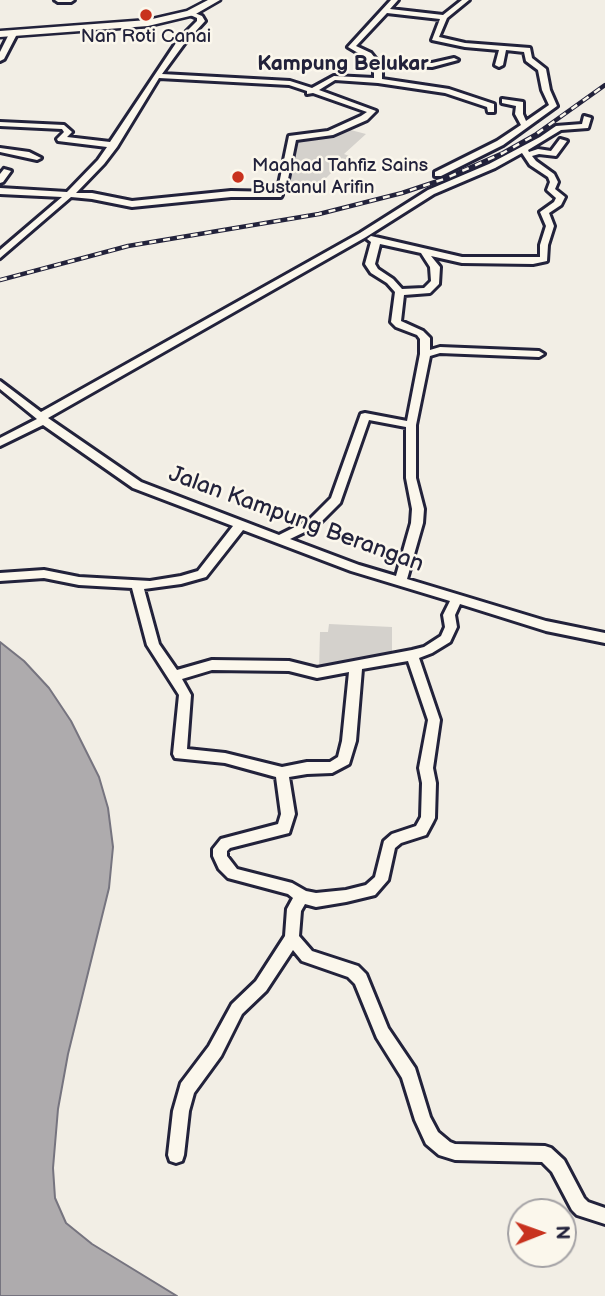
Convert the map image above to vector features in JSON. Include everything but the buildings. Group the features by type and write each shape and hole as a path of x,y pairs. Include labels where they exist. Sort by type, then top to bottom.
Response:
{"main road":[{"path":"0,34 132,26 190,13 215,0"}],"street":[{"path":"58,0 71,0"},
{"path":"378,81 378,66 368,55 352,47 395,0"},
{"path":"439,174 500,143 553,106 546,90 542,69 530,59 527,50 465,45 435,38 444,17 466,0"},
{"path":"386,10 444,17"},
{"path":"0,255 95,170 181,42 201,21 200,17 190,13"},
{"path":"0,59 13,34"},
{"path":"499,65 503,48"},
{"path":"378,66 432,65 454,60"},
{"path":"157,76 290,83 372,111 330,133 292,138 283,184"},
{"path":"310,92 334,78 378,81 446,92 491,106 491,110"},
{"path":"505,101 522,105 519,114 525,126"},
{"path":"0,442 363,235 431,192 526,152 559,128 584,126 587,118"},
{"path":"0,124 64,127 68,132 61,139 114,145"},
{"path":"526,152 553,154 564,141"},
{"path":"0,150 26,153 37,158"},
{"path":"363,235 376,241 423,249 437,256 462,260 533,261 544,258 544,246 550,226 544,212 561,198 551,190 554,182 551,176 533,163 526,152"},
{"path":"0,180 7,171"},
{"path":"0,191 71,194 132,204 231,194 278,195"},
{"path":"376,241 371,267 400,292 427,291 436,282 435,267 423,249"},
{"path":"400,292 396,322 423,335 425,354 411,425 411,478 418,509 417,523 401,580"},
{"path":"425,354 440,350 539,354"},
{"name":"Jalan Kampung Berangan","path":"0,384 137,485 355,568 545,626 605,638"},
{"path":"282,538 313,523 336,500 365,416 411,425"},
{"path":"0,578 44,574 79,581 137,584 181,580 202,573 241,524"},
{"path":"137,584 153,645 185,695 180,754 225,758 282,773 332,767 344,760 349,741 355,669 358,665"},
{"path":"174,676 212,665 289,666 317,673 412,655 428,650 446,639 451,627 449,615 456,600"},
{"path":"282,773 288,814 284,829 226,843 220,849 224,865 233,874 292,889 302,897 316,900 370,890 381,880 389,845 397,838 422,831 428,818 429,783 426,768 434,720 412,655"},
{"path":"176,1155 181,1111 187,1089 215,1051 237,1009 261,986 292,938 294,908 302,897"},
{"path":"292,938 307,956 353,971 361,979 382,1033 409,1074 423,1120 432,1138 445,1149 455,1152 545,1154 554,1160 583,1209 605,1216"}],"shaded area":[{"path":"339,127 366,134 344,154 349,156 338,170 335,169 323,181 303,187 280,185 291,135 329,132"},
{"path":"329,624 392,627 392,656 319,670 320,632 328,632"},
{"path":"0,642 24,661 49,688 71,721 99,777 108,808 113,847 109,888 68,1054 58,1109 53,1168 55,1198 66,1223 92,1244 177,1296 0,1296"}],"railway":[{"path":"0,280 128,246 319,214 402,193 444,179 503,153 535,135 605,85"}],"place":[{"name":"Nan Roti Canai","path":"146,15"},
{"name":"Maahad Tahfiz Sains Bustanul Arifin","path":"238,177"}],"district":[{"name":"Kampung Belukar","path":"343,65"}]}
